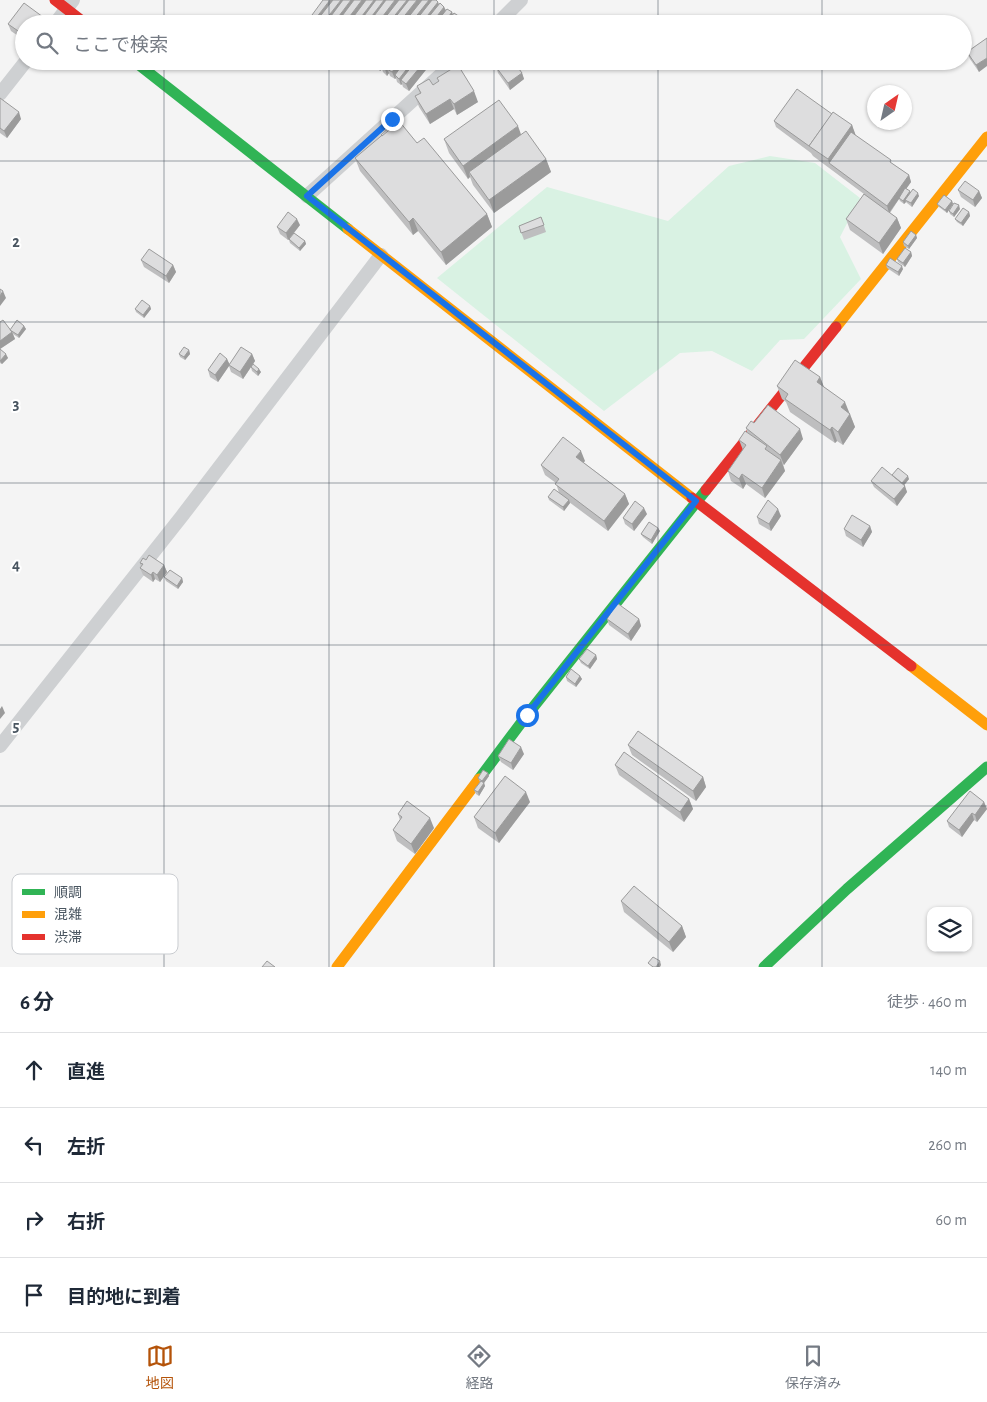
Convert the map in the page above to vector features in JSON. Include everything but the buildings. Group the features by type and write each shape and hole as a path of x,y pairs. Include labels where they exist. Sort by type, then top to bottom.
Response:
{"street":[{"path":"506,15 522,0"},
{"path":"59,15 65,3 77,15"},
{"path":"0,94 19,70"},
{"path":"146,70 696,501 987,725"},
{"path":"307,196 446,70"},
{"path":"337,967 527,715 987,137"},
{"path":"0,746 182,516 381,255"},
{"path":"764,967 847,889 987,767"}],"green space":[{"path":"770,156 815,163 860,198 840,237 861,279 804,339 780,340 752,371 712,351 680,353 604,411 437,278 547,187 668,221 729,166"}],"traffic: fast":[{"path":"145,70 348,229"},
{"path":"479,779 527,715 706,490"},
{"path":"764,967 847,889 987,767"}],"traffic: slow":[{"path":"836,327 987,137"},
{"path":"348,229 692,498"},
{"path":"911,666 987,725"},
{"path":"337,967 479,779"}],"traffic: jam":[{"path":"55,0 74,15"},
{"path":"706,490 836,327"},
{"path":"692,498 911,666"}],"route":[{"path":"392,119 307,196 696,501 527,715"}]}
